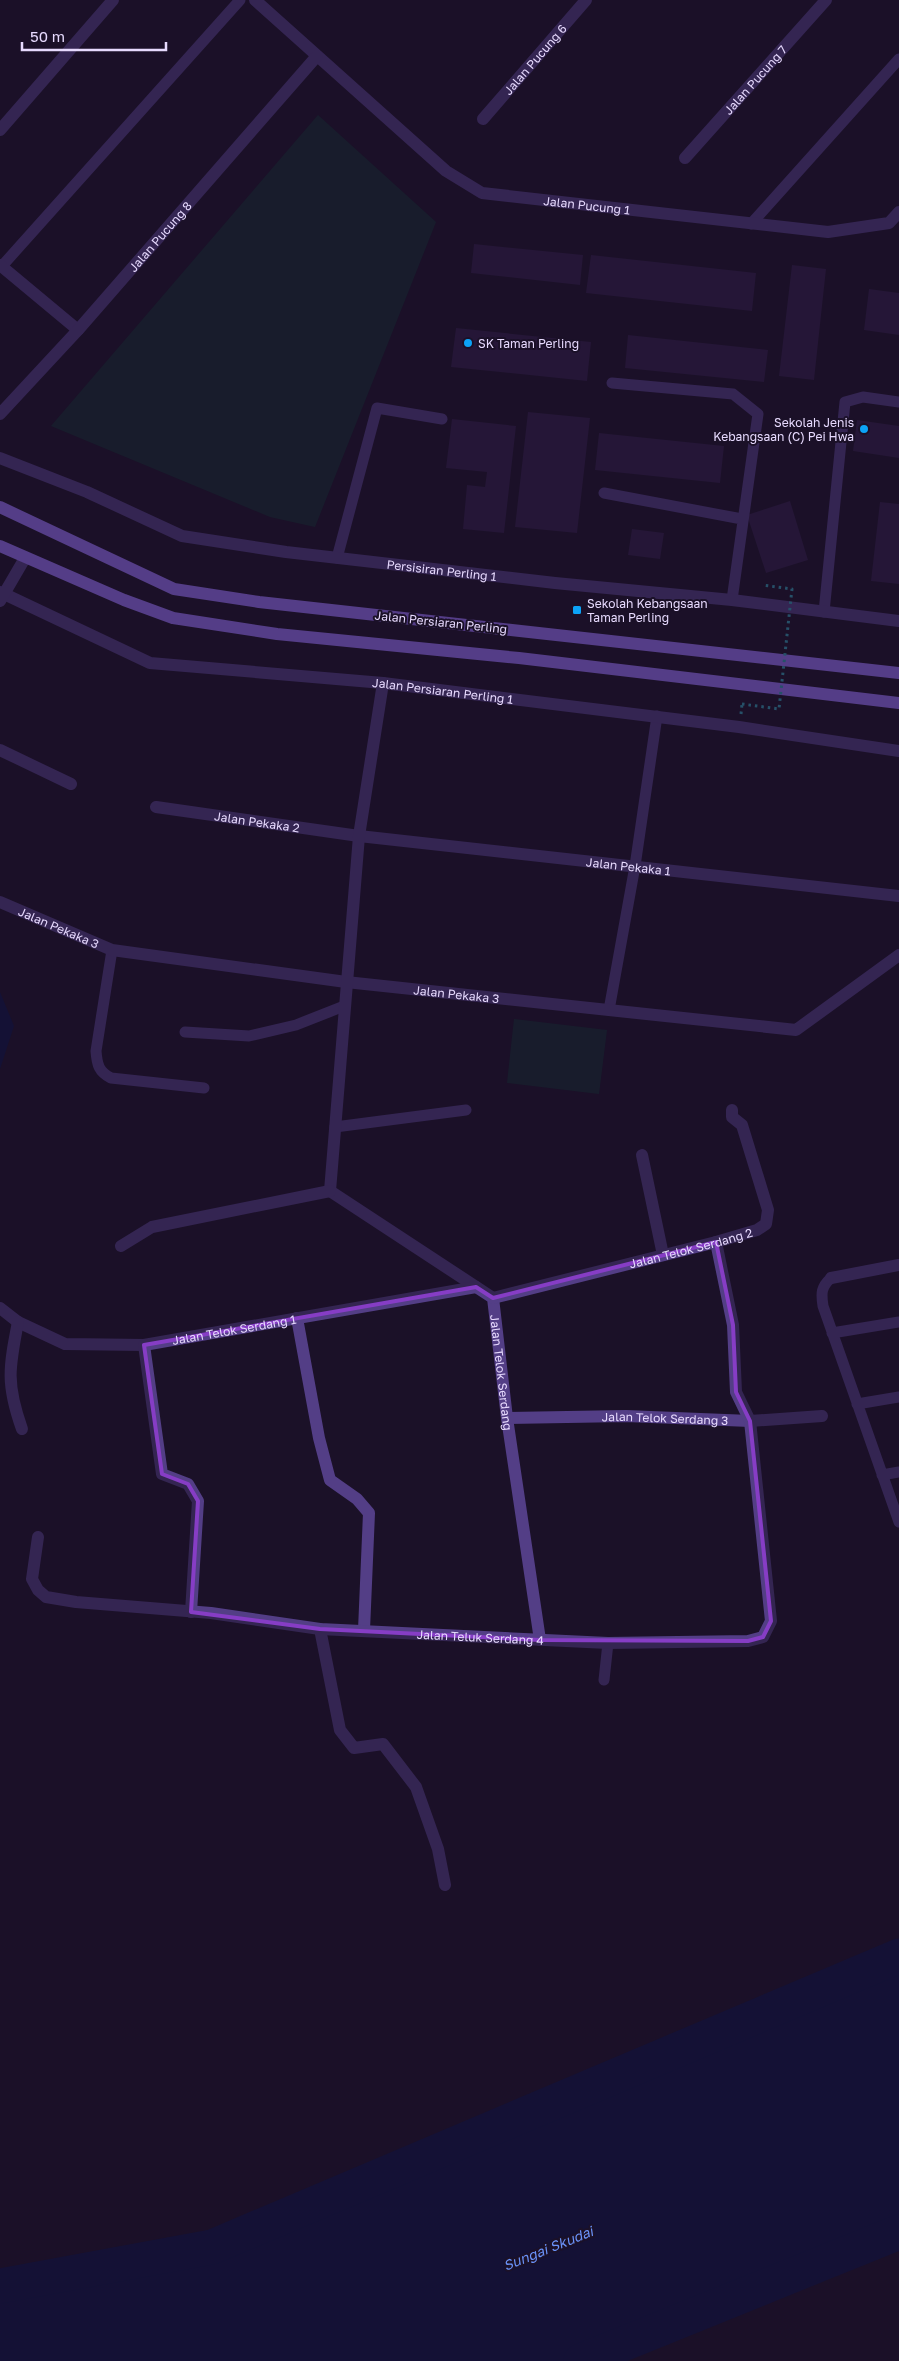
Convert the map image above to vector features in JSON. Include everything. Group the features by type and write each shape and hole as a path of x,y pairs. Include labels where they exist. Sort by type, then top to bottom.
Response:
{"main road":[{"name":"Jalan Persiaran Perling","path":"0,507 174,588 259,602 899,673"},
{"path":"0,546 124,600 173,618 278,634 519,658 899,703"}],"street":[{"path":"0,130 113,0"},
{"name":"Jalan Pucung 1","path":"255,0 446,171 482,193 828,232 889,223 899,212"},
{"name":"Jalan Pucung 6","path":"483,118 586,0"},
{"name":"Jalan Pucung 7","path":"685,158 826,0"},
{"name":"Jalan Pucung 8","path":"0,414 78,330 317,56"},
{"path":"1,266 78,330"},
{"name":"Persisiran Perling 1","path":"0,458 87,492 182,536 337,558 732,600 899,621"},
{"path":"1,596 25,558"},
{"name":"Jalan Persiaran Perling 1","path":"1,596 150,663 383,683 657,716 899,751"},
{"path":"121,1246 152,1227 330,1192 359,836 383,683"},
{"path":"0,750 71,784"},
{"name":"Jalan Pekaka 2","path":"156,807 359,836"},
{"name":"Jalan Pekaka 1","path":"359,836 899,896"},
{"name":"Jalan Pekaka 3","path":"0,902 112,950 346,982 796,1030 899,955"},
{"name":"Jalan Telok Serdang 2","path":"493,1298 716,1242 757,1230 766,1224 769,1216 742,1125 732,1117 732,1110"},
{"path":"642,1155 663,1255"},
{"name":"Jalan Telok Serdang","path":"330,1192 493,1298 506,1418 540,1640"},
{"name":"Jalan Teluk Serdang 4","path":"38,1537 32,1579 38,1590 46,1597 76,1602 191,1612 320,1629 608,1643 748,1642 763,1637 771,1621 750,1422 736,1392 733,1325 716,1242"},
{"path":"831,1278 899,1265"},
{"name":"Jalan Telok Serdang 1","path":"0,1308 18,1322 65,1344 144,1344 476,1287"},
{"path":"297,1318 319,1438 330,1480 356,1499 369,1513 364,1630"},
{"path":"18,1322 9,1366 12,1400 22,1429"},
{"path":"144,1344 162,1474 188,1484 198,1501 191,1612"},
{"name":"Jalan Telok Serdang 3","path":"506,1418 626,1416 750,1422 822,1416"},
{"path":"320,1629 340,1730 354,1748 384,1744 416,1787 438,1849 445,1885"}],"lane":[{"path":"1,266 240,0"},
{"path":"751,224 899,59"},
{"path":"612,383 733,394 758,414 732,600"},
{"path":"824,612 845,402 863,397 899,402"},
{"path":"337,558 377,408 442,419"},
{"path":"604,493 742,519"},
{"path":"608,1010 635,866 657,716"},
{"path":"112,950 96,1051 97,1065 102,1074 111,1078 204,1088"},
{"path":"185,1032 249,1036 296,1025 344,1006"},
{"path":"335,1127 466,1110"},
{"path":"831,1278 824,1285 821,1294 832,1333 899,1522"},
{"path":"832,1333 899,1322"},
{"path":"858,1404 899,1397"},
{"path":"882,1475 899,1472"},
{"path":"604,1680 608,1643"}],"path":[{"path":"742,704 778,709 792,589 762,584"}],"highlighted area":[{"path":"716,1242 733,1325 736,1392 750,1421 771,1621 763,1637 748,1641 540,1640 320,1629 191,1612 198,1501 188,1484 162,1474 144,1345 476,1287 493,1298"}],"green space":[{"path":"318,115 436,222 315,527 270,517 51,426"},
{"path":"514,1019 607,1030 599,1094 507,1083"}],"water":[{"path":"0,992 14,1026 0,1069"},
{"name":"Sungai Skudai","path":"899,1956 899,2232 581,2361 0,2361 0,2286 212,2247"}],"building":[{"path":"474,244 583,255 580,285 471,273"},
{"path":"591,255 756,273 752,311 586,293"},
{"path":"792,265 826,269 814,380 779,376"},
{"path":"869,289 899,293 899,335 864,330"},
{"path":"456,328 591,342 587,381 451,367"},
{"path":"628,335 768,350 764,382 625,368"},
{"path":"528,412 590,418 577,533 515,527"},
{"path":"452,419 516,426 504,533 463,529 467,485 485,487 487,472 446,468"},
{"path":"857,420 899,426 899,458 853,451"},
{"path":"599,433 724,446 720,483 595,470"},
{"path":"790,501 808,560 766,573 747,515"},
{"path":"880,502 899,504 899,584 871,581"},
{"path":"632,529 664,533 660,559 628,555"}],"waterway":[{"path":"0,2286 212,2247 899,1956"},
{"path":"581,2361 899,2232"}],"place":[{"name":"SK Taman Perling","path":"468,343"},
{"name":"Sekolah Jenis Kebangsaan (C) Pei Hwa","path":"864,429"},
{"name":"Sekolah Kebangsaan Taman Perling","path":"577,610"}]}
